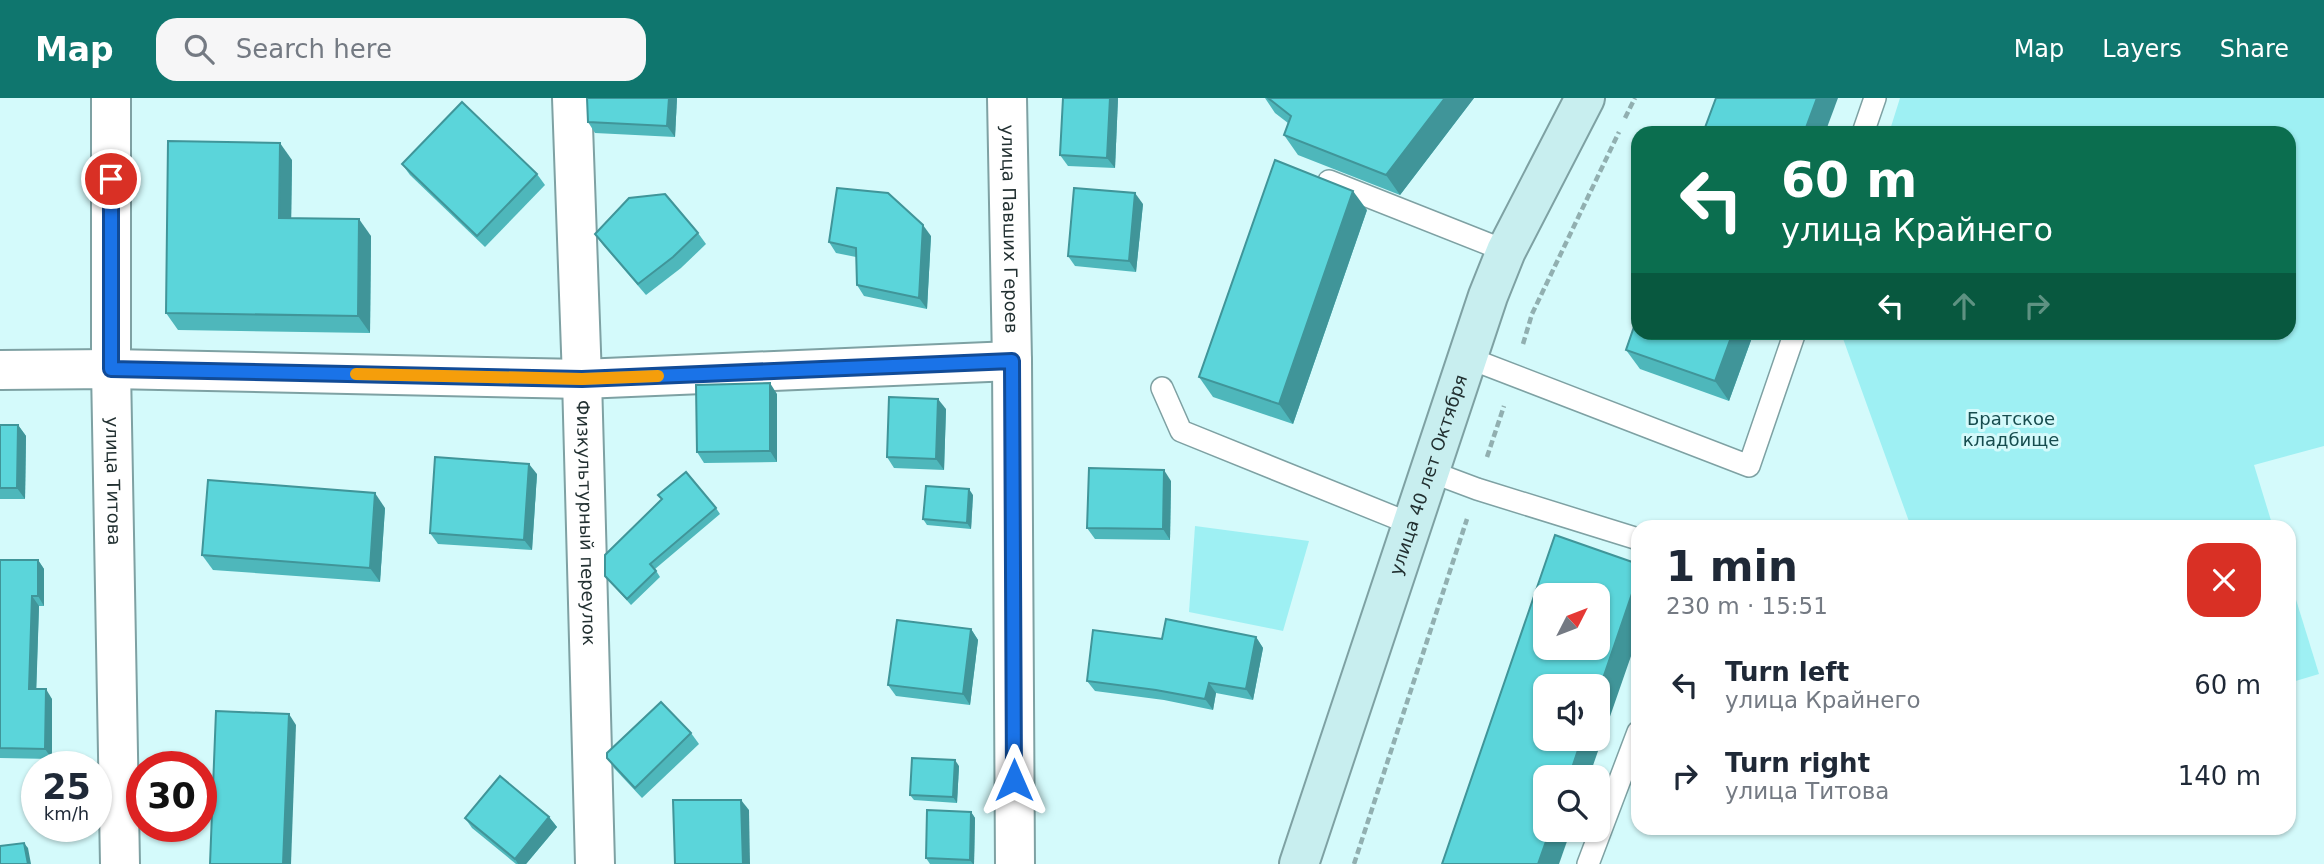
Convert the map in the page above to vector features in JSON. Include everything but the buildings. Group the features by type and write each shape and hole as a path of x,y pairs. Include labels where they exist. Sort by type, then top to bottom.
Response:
{"main road":[{"name":"улица 40 лет Октября","path":"1299,864 1466,357 1506,251 1585,98"}],"street":[{"name":"улица Титова","path":"111,98 111,369 120,864"},
{"name":"Физкультурный переулок","path":"572,98 595,864"},
{"name":"улица Павших Героев","path":"1007,98 1012,361 1015,864"},
{"path":"0,370 111,369 582,379 1012,361"}],"lane":[{"path":"1865,126 1875,98"},
{"path":"1314,176 1506,251"},
{"path":"1466,357 1749,466 1792,340"},
{"path":"1162,388 1181,431 1411,524"},
{"path":"1429,471 1477,489 1631,537"},
{"path":"1588,864 1631,750"}],"green space":[{"name":"Братское кладбище","path":"1900,98 2324,98 2324,446 2254,465 2271,520 1908,520 1844,340 2296,340 2296,126 1891,126"},
{"path":"1195,526 1309,541 1283,631 1189,612"},
{"path":"2296,600 2319,674 2296,681"}],"slow traffic":[{"path":"356,374 582,379 658,376"}],"route":[{"path":"111,179 111,369 582,379 1012,361 1014,780"}]}
